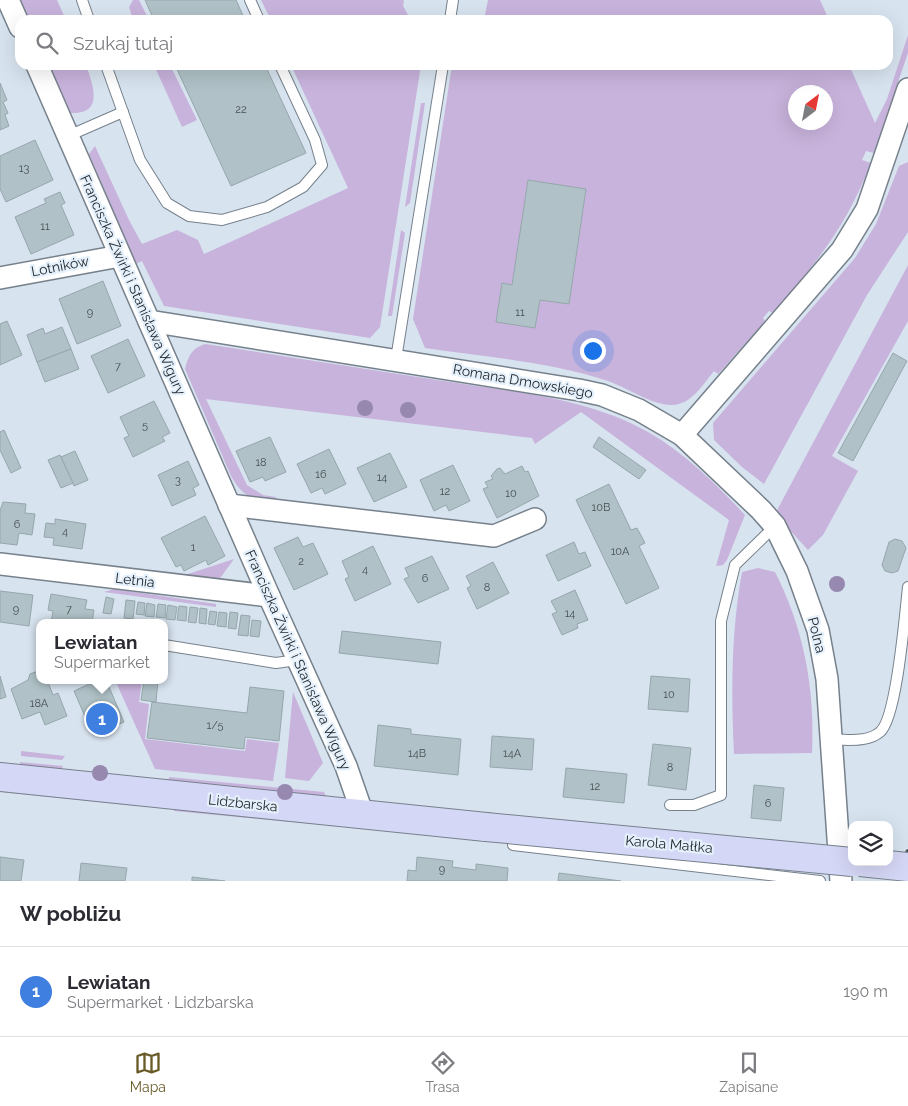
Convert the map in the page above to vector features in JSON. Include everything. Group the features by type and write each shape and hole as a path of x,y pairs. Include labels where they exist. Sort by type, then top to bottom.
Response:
{"main road":[{"name":"Lidzbarska","path":"0,778 486,827"},
{"name":"Karola Małłka","path":"486,827 848,862"},
{"path":"893,865 908,867"}],"street":[{"path":"8,0 15,16"},
{"name":"Franciszka Żwirki i Stanisława Wigury","path":"39,70 297,660 346,766 363,815"},
{"path":"682,435 842,250 867,209 908,89"},
{"name":"Lotników","path":"0,278 120,256"},
{"name":"Romana Dmowskiego","path":"149,321 552,384 602,395 640,410 682,435"},
{"name":"Polna","path":"682,435 761,510 775,526 797,571 818,630 827,679 841,881"},
{"path":"229,505 494,536 535,518"},
{"name":"Letnia","path":"0,564 269,596"}],"lane":[{"path":"82,0 87,15"},
{"path":"250,0 257,15"},
{"path":"451,15 453,0"},
{"path":"108,70 140,160 167,203 189,216 222,220 267,207 303,187 322,164 315,140 282,70"},
{"path":"396,359 442,70"},
{"path":"68,136 123,112"},
{"path":"670,805 694,805 721,795 721,622 735,565 775,526"},
{"path":"832,740 869,739 881,731 889,717 899,662 908,587"},
{"path":"168,646 276,663 297,660"},
{"path":"513,845 820,881"}],"shaded area":[{"path":"20,0 57,0 64,15 27,15"},
{"path":"133,0 139,0 146,15 131,15 129,7"},
{"path":"261,0 404,0 403,6 408,15 268,15"},
{"path":"488,0 820,0 827,15 485,15"},
{"path":"908,35 908,53 874,153 866,151 862,160 871,163 841,225 817,260 773,313 769,311 763,318 765,321 718,374 714,371 690,399 679,404 662,404 616,384 586,374 518,361 425,348 413,319 451,70 851,70 875,123 887,99"},
{"path":"51,70 88,70 94,97 92,104 88,109 81,112 70,113"},
{"path":"156,70 172,70 197,120 182,127"},
{"path":"293,70 420,70 380,327 370,338 164,306 142,261 136,264 89,154 95,146 142,244 177,230 198,240 204,254 348,188"},
{"path":"421,103 425,103 410,203 405,207"},
{"path":"908,162 908,232 867,295 764,484 742,467 714,440 713,423 855,258 876,224 899,166"},
{"path":"401,230 405,233 392,316 388,316"},
{"path":"908,265 908,321 832,456 858,471 823,535 808,550 775,514"},
{"path":"205,344 523,393 574,403 600,411 648,432 675,449 745,515 727,560 723,565 716,566 729,520 581,412 535,444 532,438 206,399 247,485 263,495 276,497 276,500 265,498 265,503 245,494 231,476 185,369 191,353"},
{"path":"234,559 218,581 182,576"},
{"path":"758,568 775,572 800,637 806,660 812,706 812,753 734,754 732,709 733,663 738,595 742,572"},
{"path":"114,589 216,604 216,607 104,592"},
{"path":"117,684 141,684 139,702 149,704 145,739 245,751 247,739 279,743 273,781 155,769"},
{"path":"293,692 323,763 309,781 285,778"},
{"path":"21,751 65,756 62,760 21,756"},
{"path":"20,762 63,766 60,772 20,768"},
{"path":"169,777 324,792 327,798 168,783"},
{"path":"0,789 138,804 137,806 0,792"},
{"path":"174,807 323,822 323,825 174,811"}],"building":[{"path":"145,0 236,0 243,15 152,15"},
{"path":"177,70 267,70 306,153 231,186"},
{"path":"0,83 7,100 3,102 8,113 5,115 9,126 0,130"},
{"path":"35,140 53,180 6,202 0,189 0,156"},
{"path":"528,180 586,189 569,304 540,300 535,328 496,322 502,283 512,285"},
{"path":"60,192 65,203 61,205 74,235 31,254 15,217 46,203 44,199"},
{"path":"103,281 121,326 77,344 59,299"},
{"path":"7,321 22,355 0,365 0,324"},
{"path":"62,327 71,349 37,362 27,335 43,328 45,334"},
{"path":"128,339 145,376 108,393 91,356"},
{"path":"71,349 79,369 45,382 37,362"},
{"path":"893,353 907,361 853,461 838,453"},
{"path":"154,401 170,433 162,437 165,441 133,457 124,438 129,436 120,417"},
{"path":"4,430 21,468 11,473 0,450 0,432"},
{"path":"270,437 286,472 265,481 263,477 250,482 236,451"},
{"path":"599,437 646,470 639,479 593,447"},
{"path":"329,449 346,484 325,494 322,488 311,493 297,464"},
{"path":"75,451 88,480 74,486 61,457"},
{"path":"390,453 407,487 374,502 357,468"},
{"path":"60,455 73,483 61,488 48,460"},
{"path":"188,461 199,485 193,488 196,495 172,506 158,475"},
{"path":"453,465 470,501 449,511 446,505 434,511 420,480"},
{"path":"522,466 525,472 528,471 539,496 497,518 483,489 488,487 485,482 493,479 491,476 497,469 500,468 505,474"},
{"path":"609,484 631,530 637,528 645,543 639,546 659,588 626,604 576,500"},
{"path":"3,502 26,504 25,513 35,514 32,535 19,533 17,545 0,543 0,511"},
{"path":"205,516 225,556 208,565 206,560 184,571 181,565 176,567 161,538"},
{"path":"55,519 86,524 82,549 53,545 54,538 44,537 46,523 55,524"},
{"path":"298,537 303,547 313,543 328,574 294,590 274,548"},
{"path":"895,539 902,541 906,548 898,571 892,573 885,571 882,565 889,542"},
{"path":"574,542 579,554 585,552 591,566 558,581 546,555"},
{"path":"373,546 391,584 355,601 345,579 349,577 342,561"},
{"path":"432,556 449,589 418,603 404,579 409,577 405,568"},
{"path":"493,562 509,593 477,609 467,588 471,586 466,576"},
{"path":"575,590 588,620 577,624 578,628 562,635 552,614 557,612 551,601"},
{"path":"0,591 33,595 29,626 0,622"},
{"path":"51,594 87,600 85,609 94,610 93,619 52,619 53,611 48,610"},
{"path":"106,597 114,599 111,614 103,613"},
{"path":"126,600 135,601 133,619 124,618"},
{"path":"138,602 145,603 144,615 136,614"},
{"path":"147,603 155,605 154,617 145,616"},
{"path":"158,604 166,605 165,618 156,617"},
{"path":"168,605 177,607 175,620 166,619"},
{"path":"179,606 187,607 186,621 177,620"},
{"path":"190,607 198,608 196,623 188,622"},
{"path":"200,608 207,609 206,624 199,623"},
{"path":"210,611 217,612 215,625 208,624"},
{"path":"219,612 227,613 226,627 217,626"},
{"path":"230,612 238,613 236,629 228,628"},
{"path":"241,615 250,616 248,636 238,635"},
{"path":"252,620 261,621 259,637 250,636"},
{"path":"342,631 441,642 438,664 339,653"},
{"path":"36,672 36,684 49,684 53,695 58,693 67,716 45,725 40,712 22,719 11,689 28,680 30,674"},
{"path":"0,676 6,697 0,699"},
{"path":"651,676 690,679 688,712 648,709"},
{"path":"89,684 108,684 124,722 93,735 74,691"},
{"path":"143,684 158,684 156,702 141,700"},
{"path":"250,687 284,691 279,741 245,737 244,749 147,738 152,702 247,713"},
{"path":"378,725 411,729 411,734 461,739 458,775 374,766"},
{"path":"492,736 534,739 532,770 490,767"},
{"path":"653,744 691,748 686,790 648,785"},
{"path":"566,768 627,774 624,803 563,797"},
{"path":"754,785 784,788 781,821 751,818"},
{"path":"0,857 24,860 21,881 0,881"},
{"path":"417,857 453,861 452,867 476,870 476,864 508,868 507,881 407,881 408,870 416,871"},
{"path":"81,863 127,868 125,881 79,881"},
{"path":"559,873 621,881 558,881"},
{"path":"192,877 225,881 192,881"}],"railway":[{"path":"901,881 908,852"}],"place":[{"name":"Lewiatan","path":"102,719"}]}
